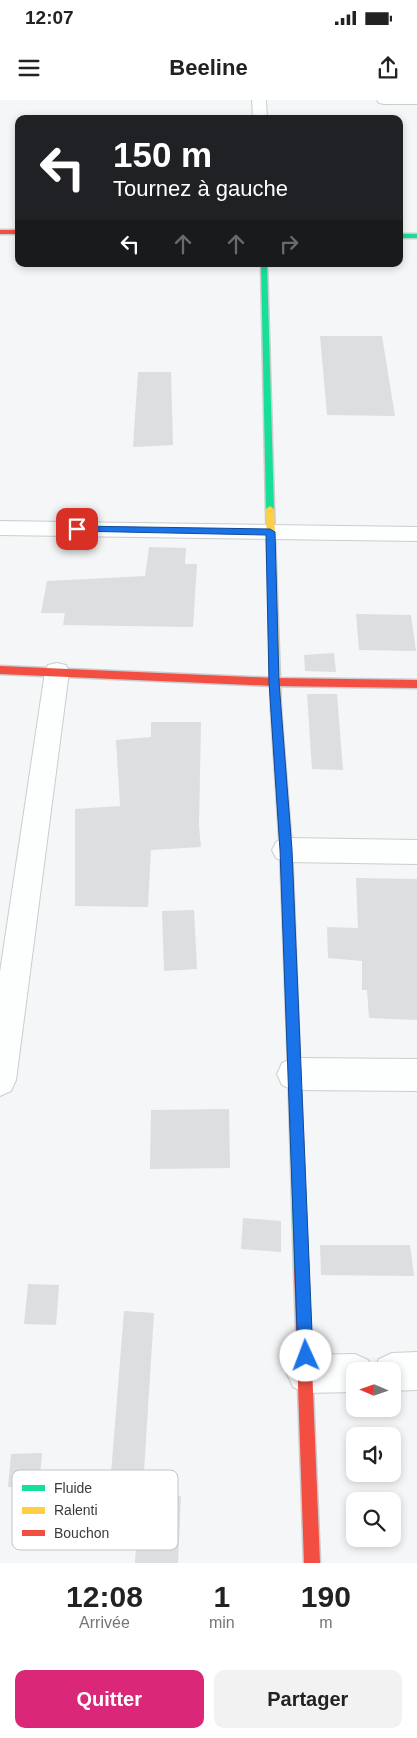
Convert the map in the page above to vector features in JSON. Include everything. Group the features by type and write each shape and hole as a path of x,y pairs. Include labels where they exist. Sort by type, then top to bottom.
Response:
{"street":[{"path":"259,100 260,115"},
{"path":"384,100 417,100"},
{"path":"0,232 15,232"},
{"path":"403,236 417,236"},
{"path":"264,267 274,682 286,850 312,1563"},
{"path":"0,528 417,534"},
{"path":"0,670 274,682 417,684"},
{"path":"0,1080 57,672"},
{"path":"286,850 417,852"},
{"path":"293,1074 417,1075"},
{"path":"401,1372 417,1371"},
{"path":"306,1374 346,1373"}],"building":[{"path":"320,336 382,336 395,416 327,415"},
{"path":"138,372 171,372 173,445 133,447"},
{"path":"149,547 186,548 185,564 197,564 193,627 63,625 65,613 41,613 47,581 145,576"},
{"path":"356,614 411,615 416,651 359,650"},
{"path":"334,653 336,672 305,671 304,655"},
{"path":"307,694 337,694 343,770 312,769"},
{"path":"151,722 201,722 199,826 201,847 151,850 148,907 75,906 75,809 120,806 116,740 151,737"},
{"path":"356,878 417,879 417,1020 369,1018 367,990 362,990 362,961 328,958 327,927 358,928"},
{"path":"194,910 197,969 164,971 162,911"},
{"path":"229,1109 230,1168 150,1169 151,1110"},
{"path":"243,1218 281,1221 281,1252 241,1249"},
{"path":"320,1245 410,1245 414,1276 321,1275"},
{"path":"28,1284 59,1285 56,1325 24,1324"},
{"path":"124,1311 154,1313 144,1470 111,1470"},
{"path":"42,1453 41,1470 12,1470 12,1487 8,1487 11,1454"},
{"path":"178,1496 181,1496 178,1563 135,1563 136,1550 178,1550"}],"traffic: fast":[{"path":"403,236 417,236"},
{"path":"264,267 270,509"},
{"path":"294,1063 301,1268"}],"traffic: slow":[{"path":"270,509 276,710"}],"traffic: jam":[{"path":"0,232 15,232"},
{"path":"0,670 274,682 417,684"},
{"path":"276,710 286,850 294,1063"},
{"path":"301,1268 312,1563"}],"route":[{"path":"77,529 270,532 274,682 286,850 293,1074 306,1356"}]}
